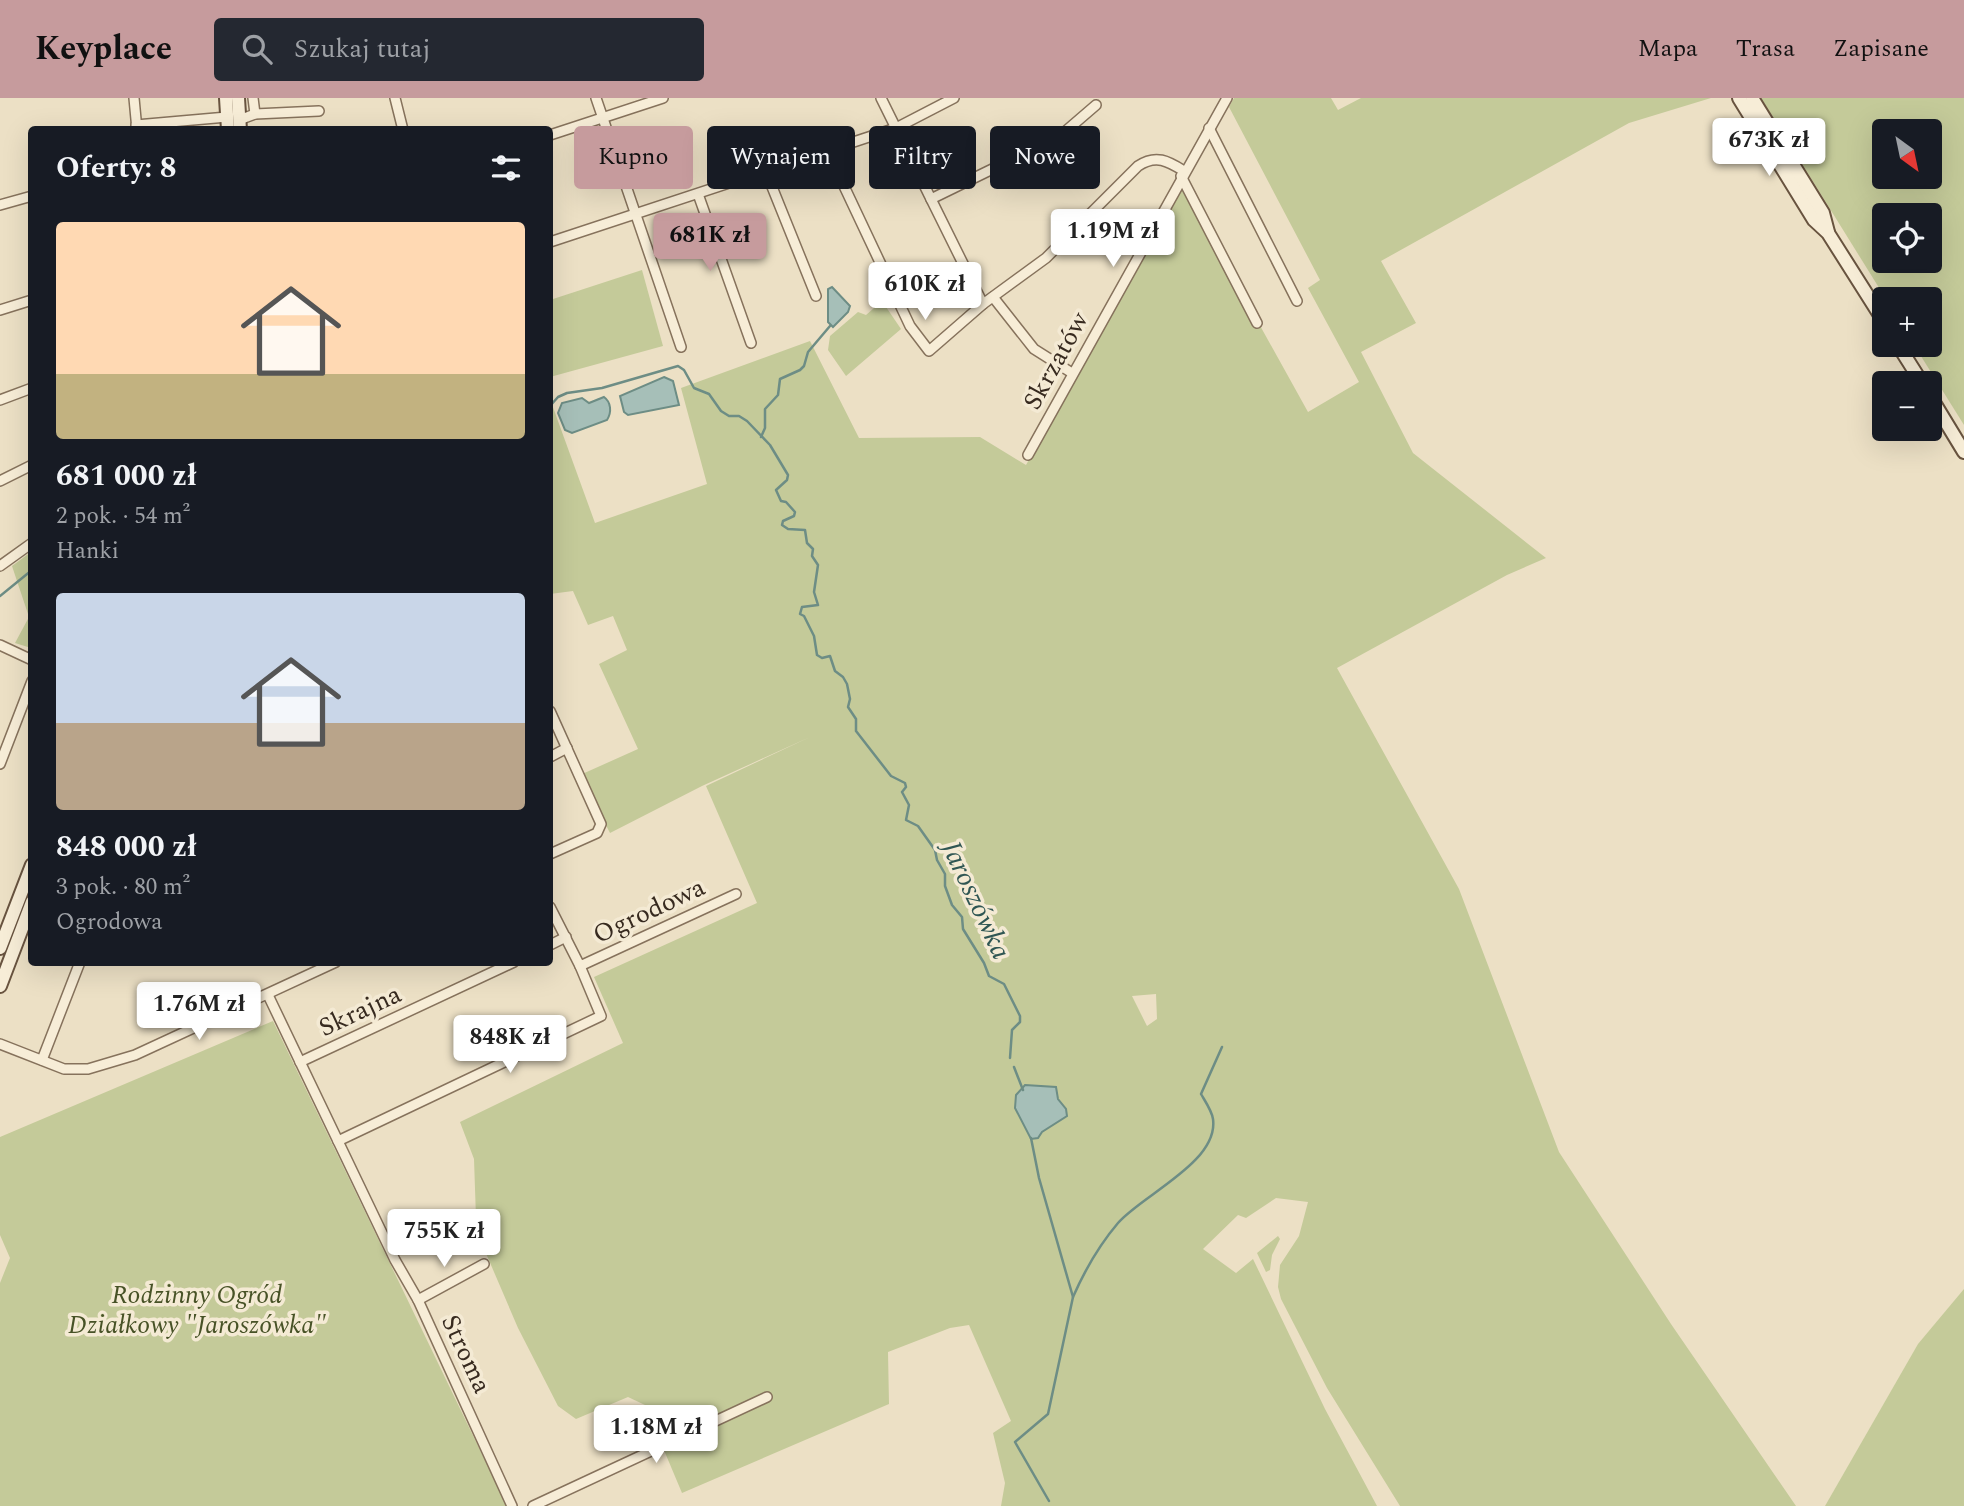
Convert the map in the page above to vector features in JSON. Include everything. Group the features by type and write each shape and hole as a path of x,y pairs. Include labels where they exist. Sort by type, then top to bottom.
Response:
{"main road":[{"path":"226,98 234,124"},
{"path":"234,124 237,98"},
{"path":"1739,98 1814,220 1828,233 1872,302"},
{"path":"1752,98 1823,212 1828,233"},
{"path":"1942,416 1964,452"},
{"path":"0,948 28,875"},
{"path":"0,986 28,912"}],"street":[{"path":"134,98 136,126"},
{"path":"253,98 255,114"},
{"path":"395,98 402,126"},
{"path":"596,98 681,347"},
{"path":"553,134 663,98"},
{"path":"881,98 895,126"},
{"path":"900,126 954,98"},
{"name":"Skrzatów","path":"1028,455 1227,98"},
{"path":"931,199 1060,136 1096,105"},
{"path":"169,126 234,124 255,114 319,111"},
{"path":"1209,128 1297,300"},
{"path":"846,189 910,326 929,351 983,304 1046,258 1144,162 1160,159 1168,161 1183,173 1257,323"},
{"path":"553,241 713,189"},
{"path":"773,189 816,296"},
{"path":"926,189 983,304"},
{"path":"698,194 751,343"},
{"path":"0,205 28,197"},
{"path":"993,297 1034,349 1072,373"},
{"path":"0,310 28,301"},
{"path":"0,400 28,390"},
{"path":"0,481 28,467"},
{"path":"0,565 28,546"},
{"path":"0,645 28,658"},
{"path":"0,764 28,691"},
{"path":"553,718 600,820 597,833 553,854"},
{"path":"553,755 567,748"},
{"name":"Ogrodowa","path":"580,966 736,894"},
{"name":"Ogrodowa","path":"338,1140 601,1016 553,913"},
{"path":"553,944 566,937"},
{"path":"42,1060 78,966"},
{"path":"0,1044 64,1069 77,1070 109,1064 328,966"},
{"name":"Skrajna","path":"300,1062 505,966"},
{"name":"Stroma","path":"268,995 395,1260 418,1300 512,1506"},
{"path":"418,1300 484,1264"},
{"path":"533,1506 767,1397"}],"green space":[{"path":"1234,98 1331,98 1338,110 1361,98 1711,98 1629,123 1381,261 1416,323 1361,352 1413,453 1546,558 1507,575 1337,668 1459,889 1559,1152 1671,1324 1796,1506 1400,1506 1327,1388 1281,1299 1278,1287 1280,1265 1299,1236 1308,1202 1276,1198 1246,1218 1238,1215 1203,1249 1236,1273 1253,1259 1325,1409 1377,1506 1001,1506 1005,1483 993,1433 1011,1421 969,1325 950,1328 888,1352 889,1404 682,1493 645,1405 628,1397 576,1419 558,1406 518,1328 479,1237 474,1159 460,1122 623,1043 594,977 757,903 706,786 810,737 702,786 610,833 580,775 638,749 599,664 627,650 613,616 588,625 573,591 553,594 553,407 595,523 707,484 681,388 810,341 859,438 980,437 1026,465 1182,185 1308,412 1359,382 1308,288 1320,280 1229,107","holes":["1156,994 1157,1019 1147,1026 1132,996"]},
{"path":"1761,98 1964,98 1964,425 1942,390 1942,371 1930,371 1922,357 1942,357 1942,287 1879,287"},
{"path":"642,270 663,346 553,376 553,299"},
{"path":"882,301 901,329 846,376 828,350 830,336 858,312 866,315"},
{"path":"28,554 28,614 12,566"},
{"path":"28,619 28,647 15,643"},
{"name":"Rodzinny Ogród Działkowy \"Jaroszówka\"","path":"273,1021 507,1506 0,1506 0,1283 10,1258 0,1235 0,1137"},
{"path":"1278,1236 1280,1239 1272,1255 1270,1270 1266,1272 1257,1253"},
{"path":"1964,1289 1964,1506 1825,1506 1918,1344"}],"water":[{"path":"832,287 850,306 848,312 833,327 828,322 828,289"},
{"path":"664,377 673,381 679,405 628,415 624,412 620,396"},
{"path":"604,397 610,407 607,420 572,433 565,430 558,413 562,403 582,398 589,403"},
{"path":"1025,1085 1056,1087 1058,1099 1066,1109 1067,1116 1042,1132 1038,1138 1031,1139 1015,1108 1016,1095"}],"waterway":[{"path":"761,437 765,428 765,409 778,395 780,379 804,366 808,352 830,326"},
{"name":"Jaroszówka","path":"553,403 567,393 602,388 678,366 684,370 694,388 709,394 721,411 729,416 739,416 747,421 770,445 788,475 787,480 776,490 781,501 786,502 795,512 794,516 783,521 782,525 788,529 805,530 807,543 813,549 812,556 818,565 814,592 818,605 802,607 800,614 804,616 814,636 817,655 822,658 830,656 835,671 847,684 850,699 848,707 856,719 856,731 891,776 905,783 906,787 902,792 909,805 906,820 918,826 935,850 945,874 945,886 952,905 962,917 963,929 989,976 1004,984 1020,1016 1020,1022 1012,1030 1010,1058"},
{"name":"Jaroszówka","path":"0,596 28,573"},
{"path":"1073,1297 1093,1258 1118,1223 1177,1177 1204,1149 1212,1135 1213,1119 1201,1094 1222,1047"},
{"path":"1014,1067 1023,1090"},
{"path":"1031,1138 1039,1178 1073,1297 1048,1414 1015,1442 1049,1501"}]}
